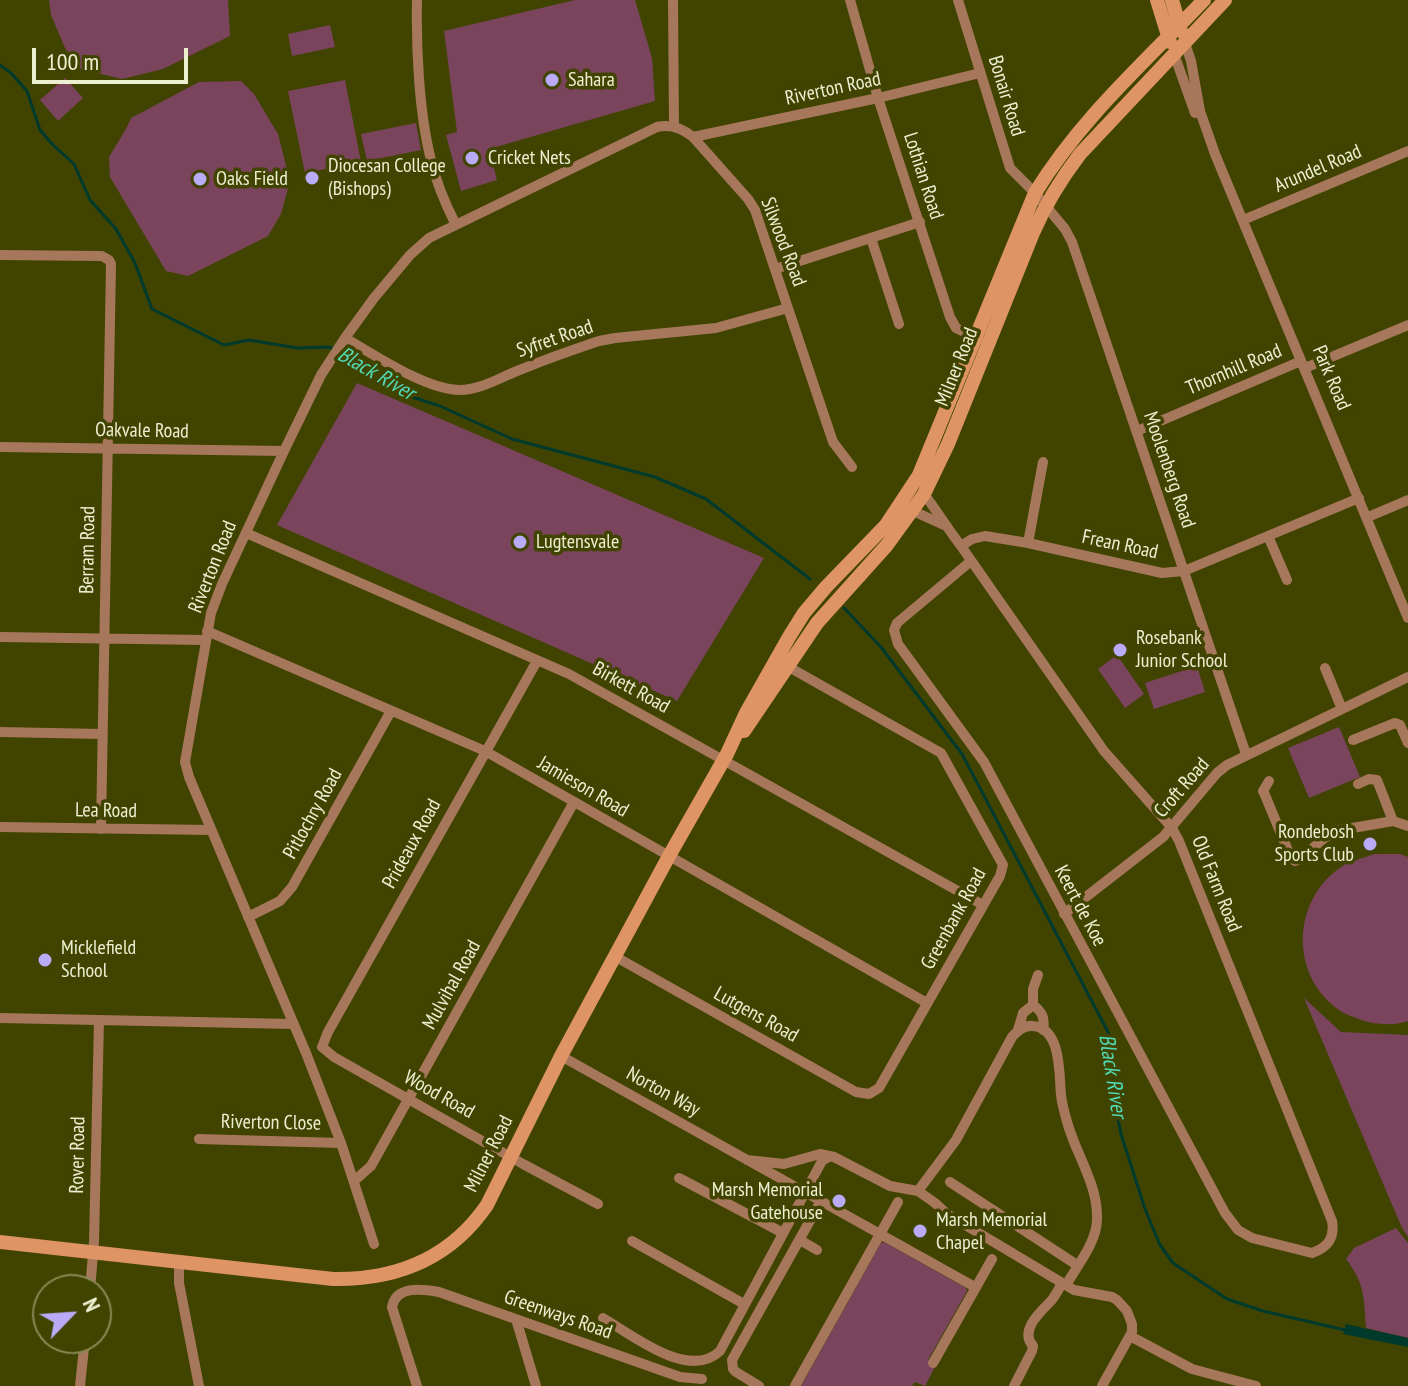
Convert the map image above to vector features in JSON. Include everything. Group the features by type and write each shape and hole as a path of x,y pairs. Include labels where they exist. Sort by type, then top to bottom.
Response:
{"main road":[{"name":"Park Road","path":"1157,0 1169,37 1180,48"},
{"name":"Park Road","path":"1172,0 1180,26 1180,48"},
{"name":"Milner Road","path":"725,757 817,623 887,545 924,494 945,452 1035,193 1047,173 1084,125 1204,0"},
{"name":"Milner Road","path":"0,1242 333,1279 361,1279 395,1273 441,1251 472,1223 487,1205 561,1056 725,757 753,699 804,613 886,525 913,486 1045,205 1080,154 1225,0"}],"street":[{"path":"417,0 418,58 430,158 455,223"},
{"path":"673,0 674,126"},
{"name":"Lothian Road","path":"850,0 878,98 954,324 962,332 982,340"},
{"name":"Bonair Road","path":"958,0 1010,168 1045,205"},
{"name":"Park Road","path":"1180,48 1191,104 1243,220 1408,618"},
{"name":"Riverton Road","path":"693,137 980,73"},
{"name":"Riverton Road","path":"374,1244 341,1143 306,1053 185,762 213,608 284,451 327,366 374,298 419,247 455,223 657,127 674,126"},
{"name":"Silwood Road","path":"674,126 693,137 752,204 833,442 852,467"},
{"name":"Arundel Road","path":"1243,220 1408,151"},
{"name":"Moolenberg Road","path":"1045,205 1072,242 1246,754"},
{"path":"775,269 920,222"},
{"path":"871,238 899,324"},
{"name":"Berram Road","path":"0,255 102,256 109,260 101,829"},
{"name":"Syfret Road","path":"343,340 432,383 460,390 483,385 599,341 716,328 788,308"},
{"name":"Thornhill Road","path":"1137,431 1408,325"},
{"name":"Oakvale Road","path":"0,447 284,451"},
{"path":"1028,543 1043,462"},
{"name":"Old Farm Road","path":"924,494 1104,751 1172,828 1184,851 1332,1221 1333,1230 1328,1245 1312,1253"},
{"name":"Frean Road","path":"961,546 985,536 1162,573 1184,571 1359,498"},
{"path":"1368,517 1408,500"},
{"name":"Old Farm Road","path":"913,511 946,526"},
{"name":"Birkett Road","path":"246,533 569,674 725,757 983,905"},
{"path":"1268,536 1287,580"},
{"name":"Keert de Koe","path":"971,561 902,618 894,630 895,638 984,762 1225,1213 1238,1230 1252,1238 1312,1253"},
{"name":"Jamieson Road","path":"0,637 105,639 207,636 485,751 927,1003"},
{"name":"Prideaux Road","path":"322,1047 537,661"},
{"name":"Greenbank Road","path":"787,666 941,753 1003,865 1000,876 879,1088"},
{"path":"1325,668 1342,709"},
{"name":"Croft Road","path":"1064,914 1157,844 1227,765 1408,677"},
{"name":"Pitlochry Road","path":"248,917 280,901 292,887 391,711"},
{"path":"1353,740 1395,723 1400,725 1408,743"},
{"path":"0,732 102,734"},
{"path":"1358,784 1369,779 1377,780 1393,821"},
{"path":"1269,781 1264,787 1265,795 1291,858 1295,861 1335,831 1393,821 1408,826"},
{"name":"Mulvihal Road","path":"354,1181 371,1166 574,802"},
{"name":"Lea Road","path":"0,827 211,830"},
{"name":"Lutgens Road","path":"616,957 856,1092 869,1094 879,1088"},
{"path":"1038,975 1033,989 1033,1005 1043,1015 1043,1030"},
{"path":"918,1191 956,1140 1018,1030 1023,1013 1033,1005"},
{"path":"0,1018 293,1024"},
{"name":"Rover Road","path":"91,1274 99,1020"},
{"path":"1014,1386 1032,1351 1027,1333 1042,1307 1051,1301 1077,1265 1092,1239 1097,1219 1088,1176 1071,1136 1064,1109 1058,1055 1052,1039 1033,1026 1018,1030"},
{"path":"306,1053 322,1047"},
{"name":"Wood Road","path":"322,1047 334,1057 598,1204"},
{"name":"Norton Way","path":"561,1056 975,1287"},
{"name":"Riverton Close","path":"199,1139 341,1143"},
{"path":"747,1160 784,1164 820,1154 839,1158 890,1186 918,1191 947,1214 1064,1284 1080,1292 1117,1300 1127,1311 1132,1324 1130,1336 1102,1386"},
{"path":"603,1318 679,1360 708,1360 720,1351 822,1161 830,1156"},
{"path":"811,1157 819,1167"},
{"path":"679,1178 783,1233"},
{"path":"950,1182 1077,1265"},
{"path":"759,1386 736,1372 732,1360 821,1201"},
{"path":"795,1386 898,1202"},
{"path":"800,1240 817,1250"},
{"path":"632,1241 744,1304"},
{"path":"933,1363 992,1259"},
{"path":"179,1263 179,1283 199,1386"},
{"name":"Greenways Road","path":"417,1386 392,1307 393,1301 402,1293 418,1289 439,1292 680,1377 702,1379"},
{"path":"516,1319 536,1386"},
{"path":"1130,1336 1192,1369 1256,1386"},
{"path":"80,1386 83,1354"}],"shaded area":[{"path":"49,0 228,0 230,36 163,69 122,79 81,69 65,48 51,15"},
{"name":"Sahara","path":"575,0 635,0 652,58 655,101 489,149 497,180 461,191 446,135 457,132 444,31"},
{"path":"330,25 335,47 292,56 288,34"},
{"path":"65,78 83,98 58,121 40,100"},
{"path":"345,80 361,162 305,173 288,91"},
{"name":"Oaks Field","path":"241,81 254,94 278,134 290,181 281,214 268,236 188,276 166,271 110,177 109,157 131,118 199,82"},
{"path":"416,123 421,150 367,161 361,134"},
{"name":"Lugtensvale","path":"357,383 764,558 677,701 277,525"},
{"path":"1117,655 1144,694 1125,708 1098,669"},
{"path":"1197,666 1205,692 1154,709 1145,683"},
{"path":"1339,727 1360,777 1309,798 1288,748"},
{"path":"1374,854 1408,857 1408,1021 1396,1024 1371,1023 1342,1012 1324,997 1312,979 1305,959 1303,938 1306,917 1314,897 1326,879 1344,865"},
{"path":"1304,998 1341,1032 1408,1035 1408,1237 1402,1228"},
{"path":"1396,1228 1408,1243 1408,1338 1366,1328 1360,1284 1346,1259 1354,1248"},
{"path":"881,1243 967,1291 928,1360 936,1365 925,1386 915,1382 912,1386 801,1386"}],"water":[{"path":"1346,1324 1408,1338 1408,1347 1343,1334"}],"waterway":[{"name":"Black River","path":"0,65 27,91 40,130 74,164 90,200 116,229 135,263 152,309 224,345 249,340 297,348 332,349"},
{"name":"Black River","path":"338,354 347,362 383,374 412,397 440,406 512,439 655,477 706,499 810,579"},
{"name":"Black River","path":"844,608 881,647 962,754 1108,1032 1115,1069 1113,1093 1121,1134 1160,1245 1173,1263 1227,1299 1263,1311 1345,1330"}],"place":[{"name":"Sahara","path":"552,80"},
{"name":"Cricket Nets","path":"472,158"},
{"name":"Diocesan College (Bishops)","path":"312,178"},
{"name":"Oaks Field","path":"200,179"},
{"name":"Lugtensvale","path":"520,542"},
{"name":"Rosebank Junior School","path":"1120,650"},
{"name":"Rondebosh Sports Club","path":"1370,844"},
{"name":"Micklefield School","path":"45,960"},
{"name":"Marsh Memorial Gatehouse","path":"839,1201"},
{"name":"Marsh Memorial Chapel","path":"920,1231"}]}
